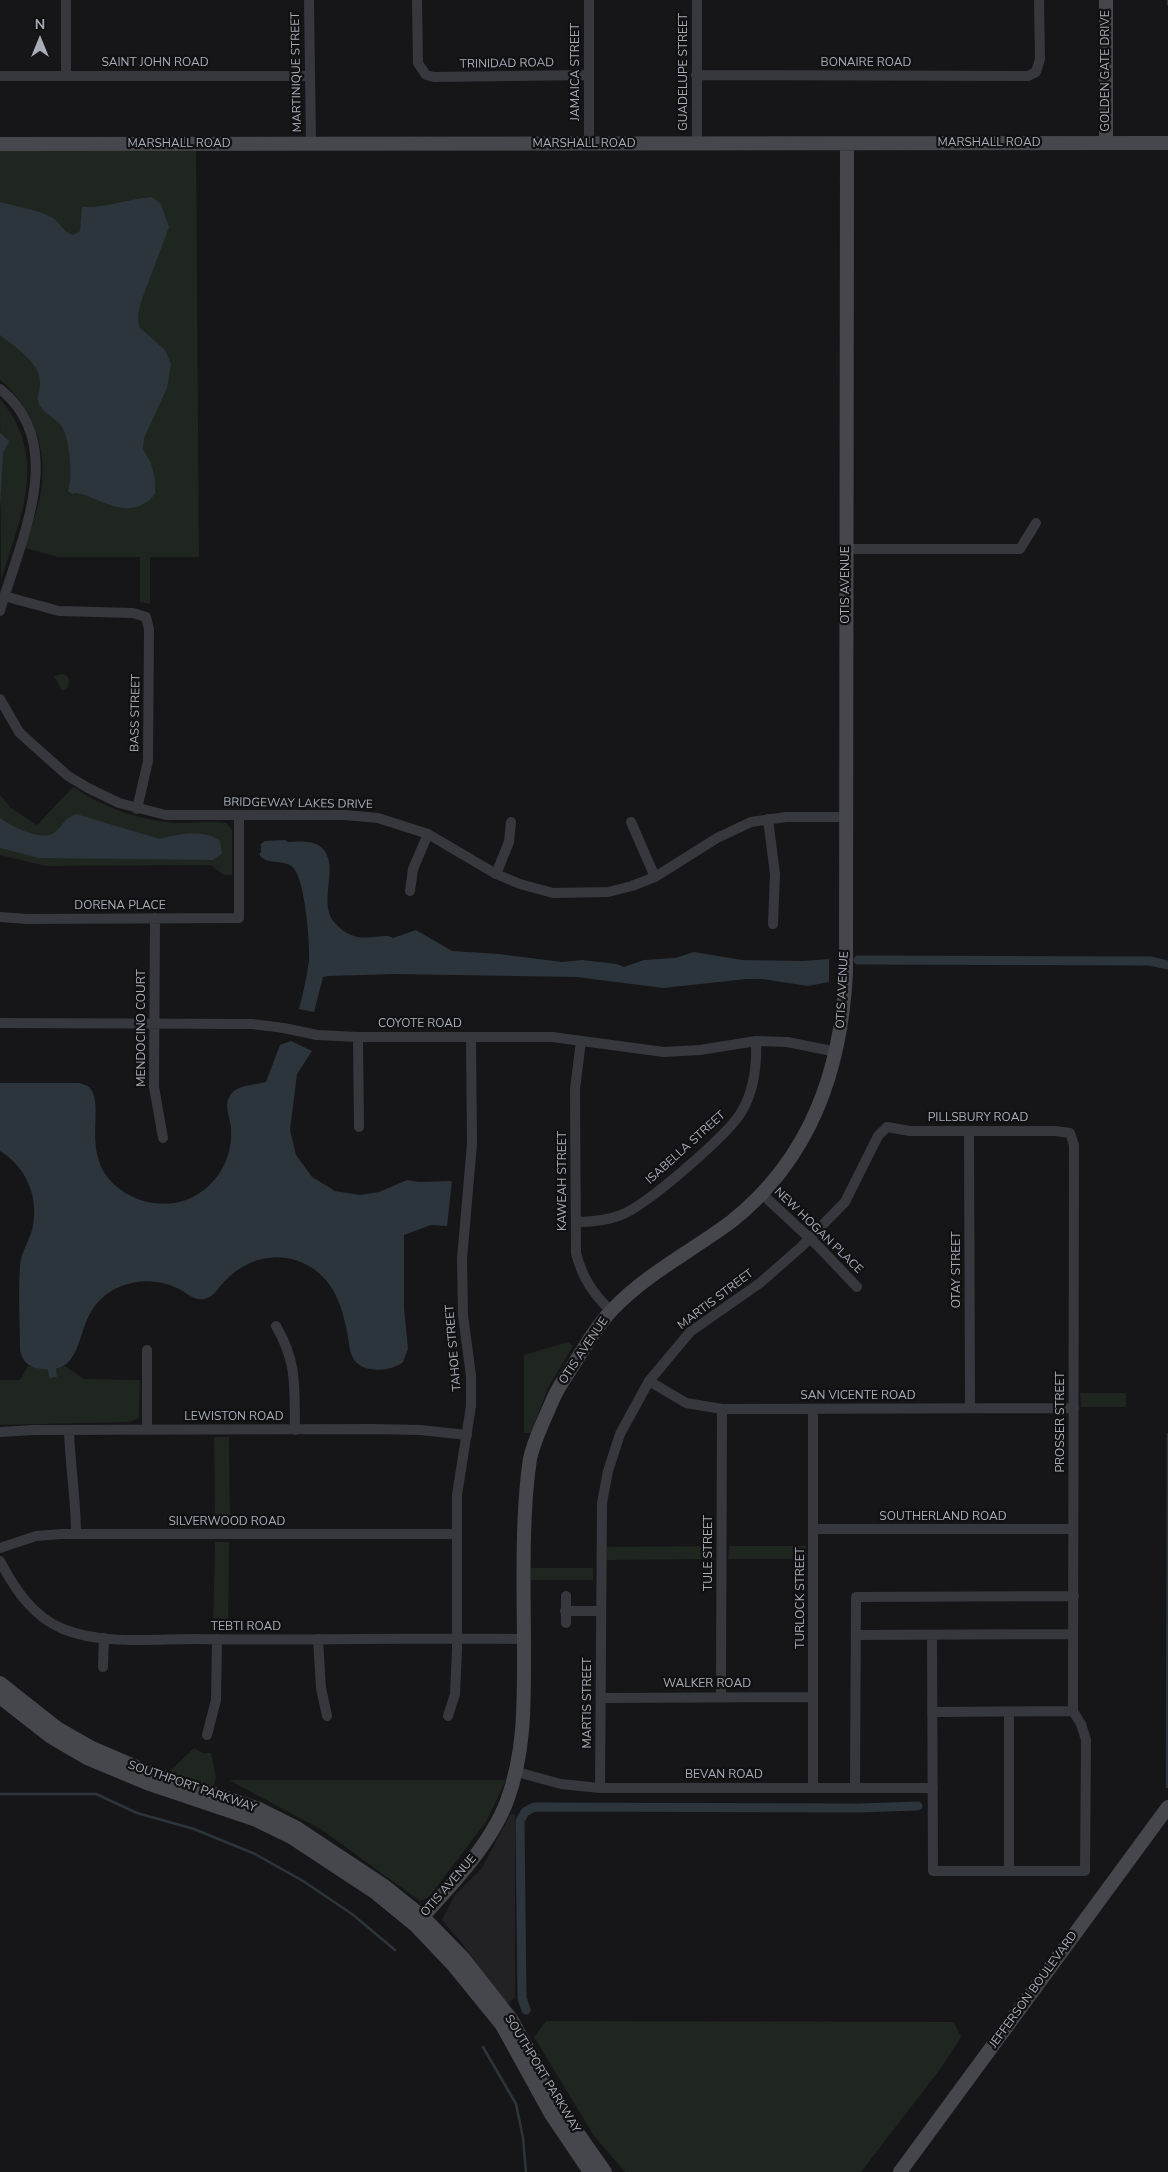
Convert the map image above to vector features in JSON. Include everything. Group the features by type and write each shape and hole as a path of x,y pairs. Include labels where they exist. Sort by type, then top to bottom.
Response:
{"street":[{"path":"66,0 66,76"},
{"name":"MARTINIQUE STREET","path":"309,0 311,144"},
{"name":"TRINIDAD ROAD","path":"418,0 418,63 426,75 434,77 589,75"},
{"name":"JAMAICA STREET","path":"589,0 589,143"},
{"name":"GUADELUPE STREET","path":"697,0 697,143"},
{"name":"BONAIRE ROAD","path":"696,75 1028,76 1036,72 1040,59 1039,0"},
{"name":"GOLDEN GATE DRIVE","path":"1106,0 1106,143"},
{"name":"SAINT JOHN ROAD","path":"0,76 309,76"},
{"name":"MARSHALL ROAD","path":"0,144 1168,143"},
{"name":"OTIS AVENUE","path":"419,1920 471,1862 492,1832 507,1802 516,1772 524,1730 525,1527 530,1457 555,1394 592,1336 611,1311 652,1274 734,1219 761,1193 786,1164 806,1133 825,1093 838,1052 844,1014 846,973 847,144"},
{"path":"0,389 18,408 26,423 34,445 36,465 34,499 0,611"},
{"path":"846,549 1020,549 1036,523"},
{"name":"BASS STREET","path":"4,596 59,611 132,613 146,617 149,629 148,761 137,809"},
{"name":"BRIDGEWAY LAKES DRIVE","path":"0,699 20,732 68,776 104,797 137,809 166,815 345,815 378,818 428,834 496,874 543,890 584,894 608,892 655,877 734,829 768,819 846,817"},
{"name":"DORENA PLACE","path":"0,917 27,919 239,918 239,816"},
{"path":"768,819 775,874 773,924"},
{"path":"496,874 509,842 511,822"},
{"path":"631,822 655,877"},
{"path":"410,891 413,869 428,834"},
{"name":"MENDOCINO COURT","path":"155,918 154,1087 164,1138"},
{"name":"COYOTE ROAD","path":"0,1023 252,1024 317,1035 358,1037 552,1037 664,1052 700,1050 756,1041 787,1042 838,1052"},
{"path":"358,1037 358,1127"},
{"name":"TAHOE STREET","path":"448,1716 455,1694 457,1495 467,1435 470,1376 463,1315 462,1259 472,1144 471,1037"},
{"name":"KAWEAH STREET","path":"581,1041 575,1089 576,1253 581,1272 594,1294 611,1311"},
{"name":"ISABELLA STREET","path":"576,1222 610,1219 634,1209 726,1132 742,1111 752,1087 755,1074 756,1041"},
{"name":"PILLSBURY ROAD","path":"887,1127 910,1131 1055,1131 1070,1133"},
{"name":"MARTIS STREET","path":"600,1788 602,1503 608,1471 620,1434 649,1380 690,1332 760,1283 810,1238 845,1202 878,1136 887,1127"},
{"name":"OTAY STREET","path":"969,1131 970,1408"},
{"name":"PROSSER STREET","path":"1070,1133 1074,1146 1073,1711"},
{"name":"NEW HOGAN PLACE","path":"761,1193 810,1238 856,1287"},
{"path":"276,1326 292,1359 295,1383 295,1430"},
{"path":"147,1350 147,1430"},
{"name":"SAN VICENTE ROAD","path":"649,1380 686,1403 722,1410 1074,1408"},
{"name":"TURLOCK STREET","path":"813,1409 813,1788"},
{"name":"TULE STREET","path":"722,1410 722,1697"},
{"path":"69,1430 71,1473 76,1498 76,1534"},
{"name":"LEWISTON ROAD","path":"0,1432 69,1430 420,1430 467,1435"},
{"name":"SOUTHERLAND ROAD","path":"814,1529 1073,1529"},
{"name":"SILVERWOOD ROAD","path":"0,1548 36,1536 76,1534 456,1534"},
{"name":"TEBTI ROAD","path":"0,1561 21,1596 48,1620 79,1634 104,1638 524,1638"},
{"path":"566,1596 566,1623"},
{"path":"855,1788 856,1597 1074,1596"},
{"path":"566,1611 600,1611"},
{"path":"856,1635 1073,1634"},
{"path":"932,1635 932,1712 932,1788 934,1871 1085,1871 1086,1740 1081,1724 1073,1711 932,1712"},
{"path":"103,1668 104,1638"},
{"path":"318,1638 321,1688 327,1716"},
{"path":"207,1735 216,1700 218,1639"},
{"name":"SOUTHPORT PARKWAY","path":"0,1683 57,1728 92,1748 134,1767 258,1809 297,1828 383,1885 419,1920 464,1959 511,2019 561,2109 604,2172"},
{"name":"SOUTHPORT PARKWAY","path":"0,1697 51,1737 100,1765 254,1819 291,1837 419,1920 502,2026 552,2114 590,2172"},
{"name":"WALKER ROAD","path":"601,1698 813,1697"},
{"path":"1009,1712 1009,1871"},
{"name":"BEVAN ROAD","path":"516,1772 562,1784 600,1788 932,1788"},
{"name":"JEFFERSON BOULEVARD","path":"900,2172 1168,1807"}],"shaded area":[{"path":"0,151 196,151 199,557 150,557 150,604 140,602 140,557 58,557 25,548 40,498 43,476 42,460 36,430 29,416 12,391 0,380"},
{"path":"152,197 161,204 169,227 141,302 138,315 139,327 165,350 171,364 167,388 144,438 143,449 151,463 155,480 155,494 144,504 132,508 120,508 79,493 72,494 68,491 70,485 70,457 66,437 60,424 40,406 38,398 40,384 37,369 26,356 0,335 0,202 46,215 54,219 67,232 73,235 80,231 82,207 100,206"},
{"path":"0,399 15,421 24,443 27,465 26,488 22,510 1,581"},
{"path":"0,433 9,441 3,453 0,509"},
{"path":"66,675 69,679 68,687 62,691 54,676"},
{"path":"73,787 111,807 137,816 165,822 226,823 232,830 232,875 224,875 210,865 46,866 0,855 0,795 11,808 37,825"},
{"path":"76,814 160,839 182,834 207,835 220,841 222,854 213,860 39,858 0,848 0,818 19,829 43,836 55,832 67,819"},
{"path":"285,840 288,842 312,842 321,847 325,852 329,865 328,907 330,915 334,922 351,935 368,938 388,936 393,938 416,930 452,951 499,954 562,962 582,960 617,964 624,967 644,960 675,958 694,952 742,960 803,961 829,959 829,982 808,986 762,979 747,979 663,988 577,977 395,974 328,976 323,977 314,1012 299,1009 309,960 308,927 302,888 299,877 291,866 266,860 259,854 261,852 261,844 265,841"},
{"path":"291,1041 312,1051 297,1074 290,1130 296,1155 312,1177 335,1191 360,1195 379,1192 407,1180 419,1182 452,1181 447,1226 431,1225 404,1235 404,1308 408,1349 403,1362 391,1368 377,1370 362,1367 357,1363 351,1352 341,1309 332,1288 317,1271 307,1265 295,1260 275,1257 256,1260 239,1269 213,1295 204,1299 197,1299 177,1288 157,1282 137,1282 117,1288 100,1300 93,1309 87,1319 76,1350 65,1365 56,1369 57,1377 49,1378 48,1370 33,1367 26,1363 20,1350 19,1276 22,1257 34,1219 33,1196 18,1166 0,1151 0,1083 79,1083 88,1086 94,1095 96,1107 95,1136 97,1153 102,1168 113,1183 131,1196 147,1202 158,1204 175,1203 199,1193 218,1176 229,1153 231,1127 227,1102 231,1094 238,1089 266,1082 280,1045"},
{"path":"568,1342 573,1346 548,1388 531,1433 524,1433 524,1355"},
{"path":"28,1366 48,1370 49,1377 56,1369 65,1366 84,1379 140,1380 139,1418 130,1422 0,1425 0,1380 20,1380"},
{"path":"1080,1393 1126,1393 1126,1407 1081,1407"},
{"path":"214,1437 229,1437 230,1527 215,1527"},
{"path":"215,1542 229,1542 228,1631 213,1631"},
{"path":"714,1546 714,1559 607,1560 607,1547"},
{"path":"729,1546 806,1546 806,1559 728,1559"},
{"path":"531,1568 593,1568 593,1580 531,1580"},
{"path":"194,1748 203,1753 211,1753 216,1777 214,1786 169,1772"},
{"path":"229,1780 506,1780 486,1822 429,1897 420,1901 322,1830"},
{"path":"515,1814 515,1997 506,2005 462,1943 442,1920 455,1895 482,1868 510,1815"},
{"path":"546,2021 954,2022 961,2037 941,2068 861,2172 625,2172 594,2136 534,2037"}],"waterway":[{"path":"858,960 1150,961 1168,965"},
{"path":"1167,1787 1168,1434"},
{"path":"0,1794 96,1794 137,1813 194,1829 255,1854 303,1881 352,1914 395,1950"},
{"path":"526,2010 522,1998 520,1821 525,1812 534,1807 858,1808 918,1806"},
{"path":"483,2047 516,2104 523,2138 526,2172"}]}
